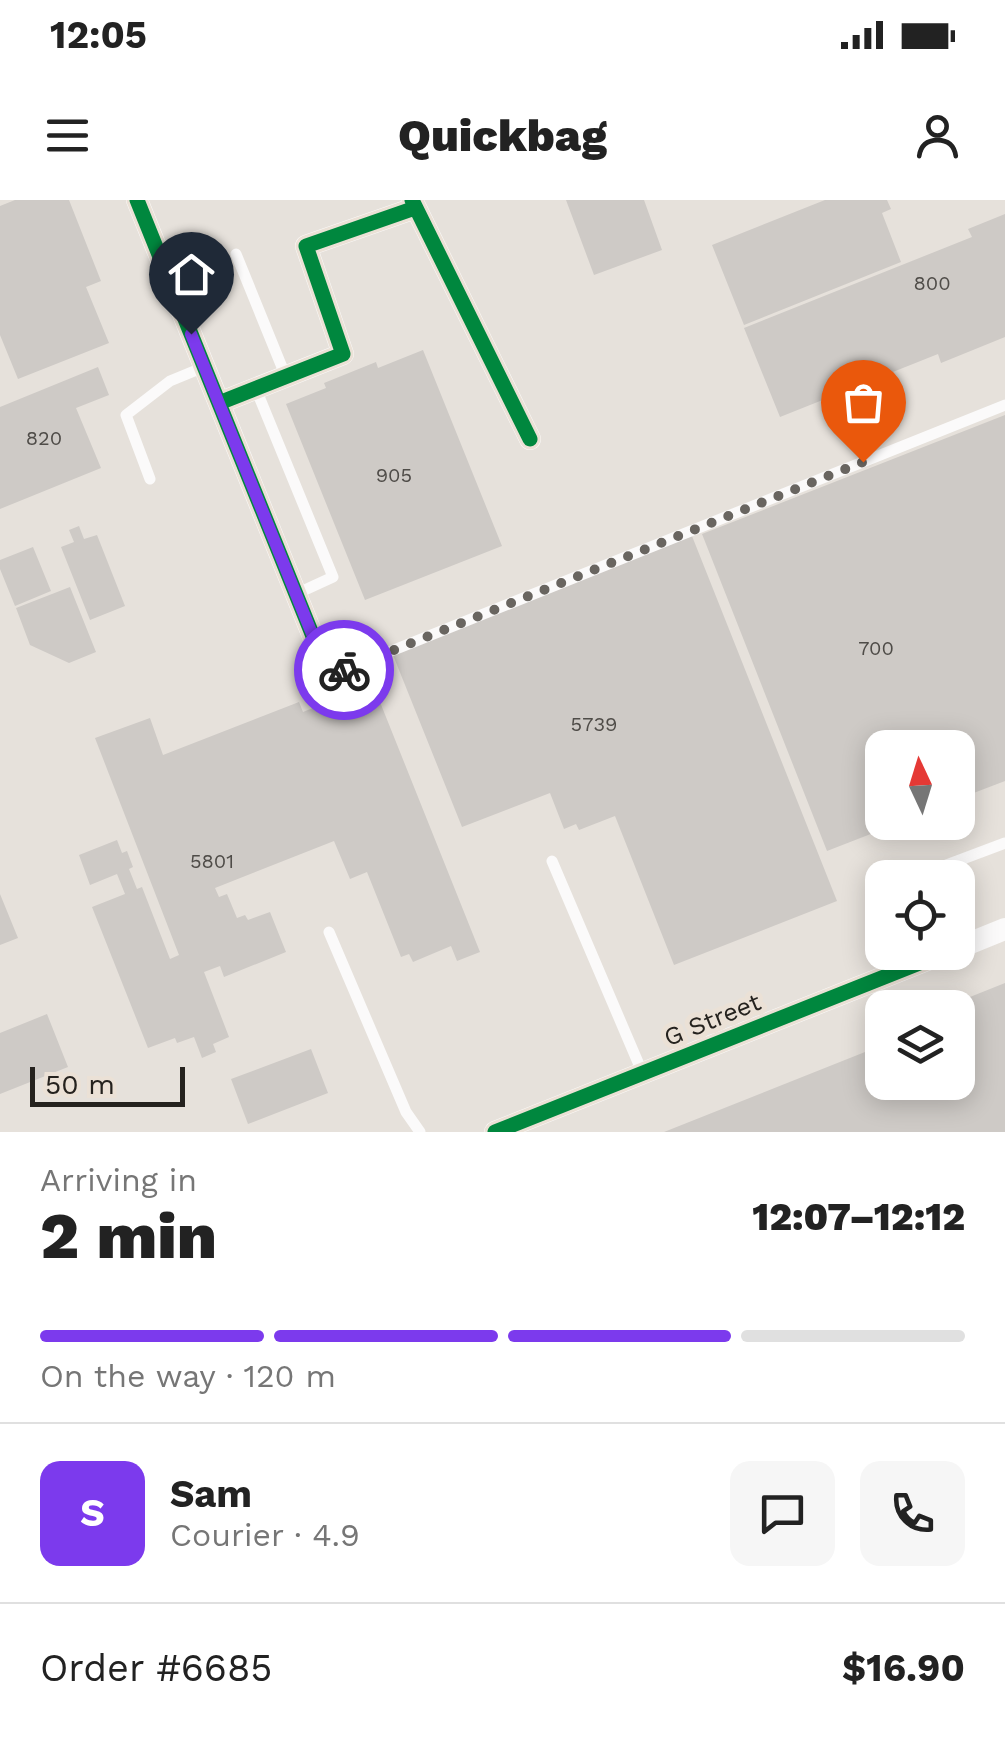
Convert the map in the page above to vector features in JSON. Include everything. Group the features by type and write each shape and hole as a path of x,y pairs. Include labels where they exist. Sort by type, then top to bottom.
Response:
{"street":[{"path":"137,200 329,676"},
{"path":"218,403 344,354 306,246 413,204 530,439"},
{"path":"975,941 1005,930"},
{"name":"G Street","path":"495,1132 643,1074 881,970"}],"lane":[{"path":"236,254 286,377"},
{"path":"150,479 126,415 170,381 204,367"},
{"path":"256,388 333,577 296,594"},
{"path":"329,676 1005,404"},
{"path":"958,860 1005,842"},
{"path":"552,860 643,1074"},
{"path":"329,932 406,1112 420,1132"}],"building":[{"path":"15,200 69,200 101,281 86,287 109,343 18,379 0,335 0,206"},
{"path":"566,200 644,200 662,250 594,275"},
{"path":"825,200 887,200 891,209 882,213 901,262 744,325 712,245"},
{"path":"1005,214 1005,337 941,363 938,354 780,417 744,328 972,237 968,229"},
{"path":"423,350 502,546 365,600 286,404 376,362 378,368"},
{"path":"98,367 109,395 76,408 101,468 0,509 0,407"},
{"path":"1005,415 1005,781 975,792 975,730 865,730 865,836 827,851 702,534"},
{"path":"79,526 84,539 97,535 125,606 90,620 61,547 74,542 69,530"},
{"path":"692,536 837,901 674,965 615,816 579,830 576,824 564,829 550,793 462,827 393,655"},
{"path":"33,547 51,591 15,606 0,560"},
{"path":"70,587 96,652 69,663 30,645 16,608"},
{"path":"364,662 480,952 457,961 451,946 413,962 409,954 401,957 367,872 350,879 334,841 215,888 219,897 227,894 237,918 245,915 248,920 270,912 286,952 224,977 220,966 204,972 229,1037 213,1044 216,1052 202,1058 194,1037 177,1043 175,1038 148,1048 92,907 125,894 117,874 90,885 79,855 117,840 122,853 127,851 133,867 129,869 137,889 142,887 170,959 179,955 95,738 150,718 163,755 299,702 303,712 355,691 347,669"},
{"path":"0,894 18,938 0,945"},
{"path":"1005,983 1005,1132 664,1132 865,1052 865,1100 975,1100 975,995"},
{"path":"47,1014 68,1067 0,1094 0,1033"},
{"path":"311,1049 328,1093 248,1124 231,1079"}],"cycle path":[{"path":"137,200 329,676"},
{"path":"412,200 530,439"},
{"path":"219,403 343,354 306,246 415,208"},
{"path":"495,1132 902,970"}],"way so far":[{"path":"344,670 863,462"}],"route":[{"path":"191,334 329,676 344,670"}]}
